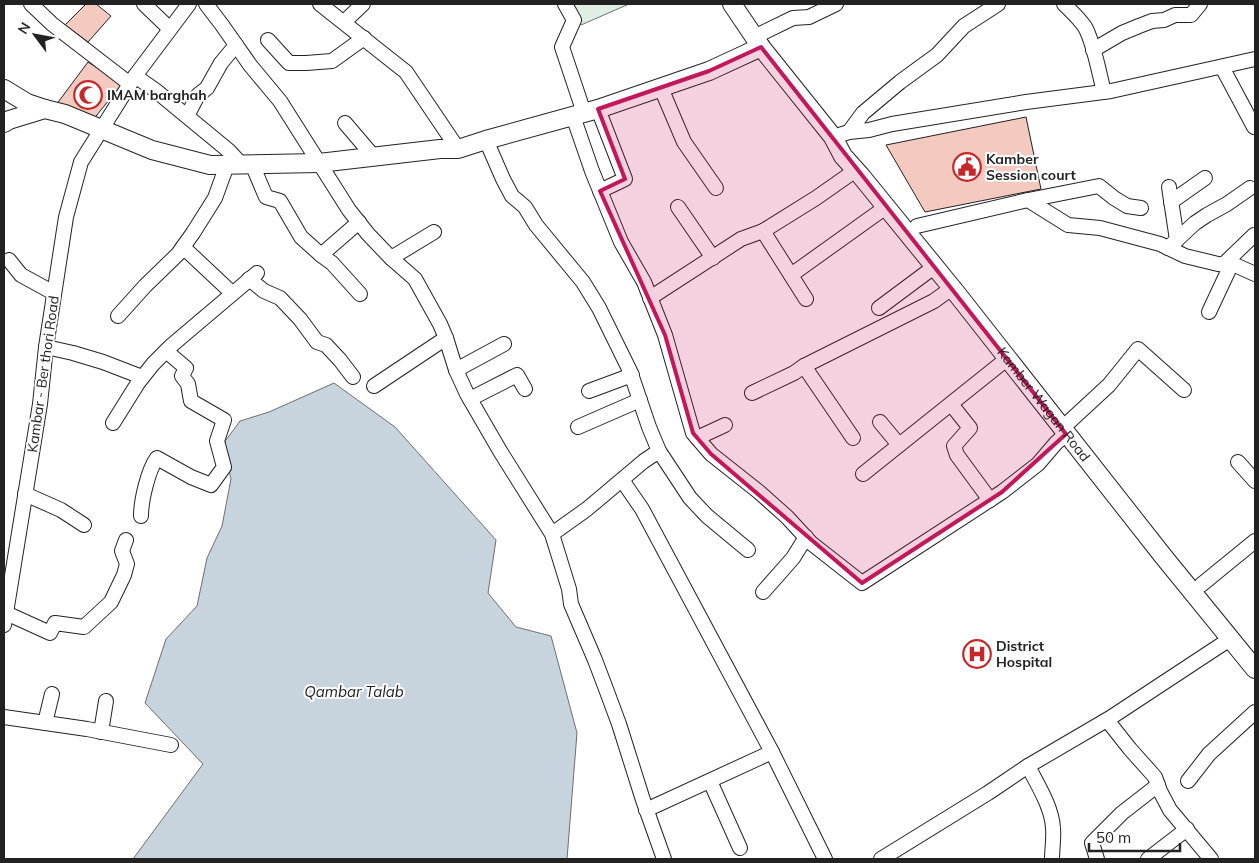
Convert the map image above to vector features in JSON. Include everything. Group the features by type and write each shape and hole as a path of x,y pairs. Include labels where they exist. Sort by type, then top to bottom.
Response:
{"main road":[{"name":"Kamber Wagan Road","path":"732,4 757,42 841,134 917,226 1068,428 1255,670"},
{"path":"4,89 27,103 65,114 152,150 210,165 319,163 440,149 458,149 585,113 709,72 757,42"},
{"path":"4,123 45,109"},
{"name":"Kamber Wagan Road","path":"841,134 844,156 952,288 1062,428 1068,428 1255,651"}],"street":[{"path":"144,4 170,29"},
{"name":"Kambar - Ber thori Road","path":"5,615 40,404 46,347 66,217 81,162 132,80 189,4"},
{"path":"206,4 250,65 280,101 349,210 368,234 415,279 440,324 456,370 470,399 552,534 572,604 619,724 646,810 664,859"},
{"path":"320,4 406,72 458,149"},
{"path":"344,22 363,4"},
{"path":"565,4 574,20 562,47 585,113 625,179 600,191"},
{"path":"793,4 799,18"},
{"path":"757,42 793,18 809,17 836,4"},
{"path":"841,134 900,82 937,55 964,26 998,4"},
{"path":"1064,4 1076,15 1085,28 1104,92"},
{"path":"1093,50 1152,21 1164,20 1175,15 1191,15 1200,4"},
{"path":"33,5 52,24 132,80 155,90 229,151 266,197 280,201 301,237 332,263 360,294"},
{"path":"268,40 289,63 306,63 332,61 364,38"},
{"path":"186,116 198,95 207,88 221,63 236,45"},
{"path":"841,134 1026,102 1104,92 1255,60"},
{"path":"1222,67 1254,127"},
{"path":"661,88 684,142 716,188"},
{"path":"585,113 592,171 621,242 644,282 666,335 693,434 711,454 759,492 806,537 862,583 1002,492 1038,464 1068,428 1109,385 1138,349 1184,390"},
{"path":"345,123 374,157"},
{"path":"486,140 502,179 512,196 525,207 536,225 583,282 599,308 632,375 659,451 690,498 707,516 748,550"},
{"path":"118,316 178,254 214,198 240,165"},
{"path":"650,298 741,239 763,230 816,198 856,170"},
{"path":"1171,202 1205,178"},
{"path":"917,226 1028,200 1099,186 1127,206 1141,208"},
{"path":"1169,187 1173,244 1186,256 1235,265 1255,274"},
{"path":"1028,200 1068,225 1100,228 1160,244 1173,244 1201,219 1250,188"},
{"path":"678,207 713,258"},
{"path":"791,275 886,207"},
{"path":"321,255 359,222"},
{"path":"763,230 806,299"},
{"path":"391,258 434,232"},
{"path":"1209,312 1227,265 1254,235"},
{"path":"183,247 232,294"},
{"path":"10,261 17,272 54,292"},
{"path":"879,308 934,267"},
{"path":"113,423 142,377 153,364 253,276 264,291 280,298 300,319 317,342 326,345 353,376"},
{"path":"752,394 934,301 952,288"},
{"path":"374,386 446,338"},
{"path":"456,370 504,344"},
{"path":"46,347 103,362 142,377"},
{"path":"141,516 141,505 153,464 157,458 191,477 211,485 224,467 217,441 224,420 191,401 188,384 182,376 186,368 166,351"},
{"path":"862,474 1008,358"},
{"path":"804,366 853,438"},
{"path":"589,391 632,375"},
{"path":"470,399 517,376 525,389"},
{"path":"578,427 640,400"},
{"path":"951,404 970,428 954,446 957,455 990,500"},
{"path":"880,422 899,445"},
{"path":"697,438 725,424"},
{"path":"552,534 587,509 644,461 659,451"},
{"path":"1238,462 1255,481"},
{"path":"622,480 642,508 772,752 824,859"},
{"path":"25,494 61,510 84,525"},
{"path":"763,592 793,558 806,537"},
{"path":"5,615 50,633 55,622 84,627 111,602 127,564 122,551 126,540"},
{"path":"1201,585 1255,541"},
{"path":"881,859 1028,766 1107,720 1230,639"},
{"path":"45,722 52,694"},
{"path":"101,732 106,700"},
{"path":"1188,780 1209,754 1255,712"},
{"path":"4,716 171,745"},
{"path":"1107,720 1155,777 1170,810 1211,859"},
{"path":"646,810 772,752"},
{"path":"1028,766 1044,797 1051,817 1053,828 1052,859"},
{"path":"710,781 740,848"},
{"path":"1097,859 1092,843 1122,813 1158,785"},
{"path":"1148,859 1187,829"}],"highlighted area":[{"path":"761,47 1066,434 1002,492 862,583 711,454 693,433 665,335 600,191 625,179 598,109 709,71"}],"green space":[{"path":"573,4 629,4 581,25"}],"water":[{"name":"Qambar Talab","path":"334,383 395,427 496,540 488,593 516,627 551,636 577,733 567,859 133,859 203,764 145,703 166,639 197,606 207,558 222,526 231,479 223,444 240,421 269,412"}],"building":[{"path":"86,4 96,4 111,16 88,42 65,25"},
{"name":"IMAM barghah","path":"88,62 122,84 92,121 56,105"},
{"name":"Kamber Session court","path":"1026,117 1041,189 925,212 886,145"}],"place":[{"name":"IMAM barghah","path":"88,95"},
{"name":"Kamber Session court","path":"967,167"},
{"name":"District Hospital","path":"977,654"}]}
